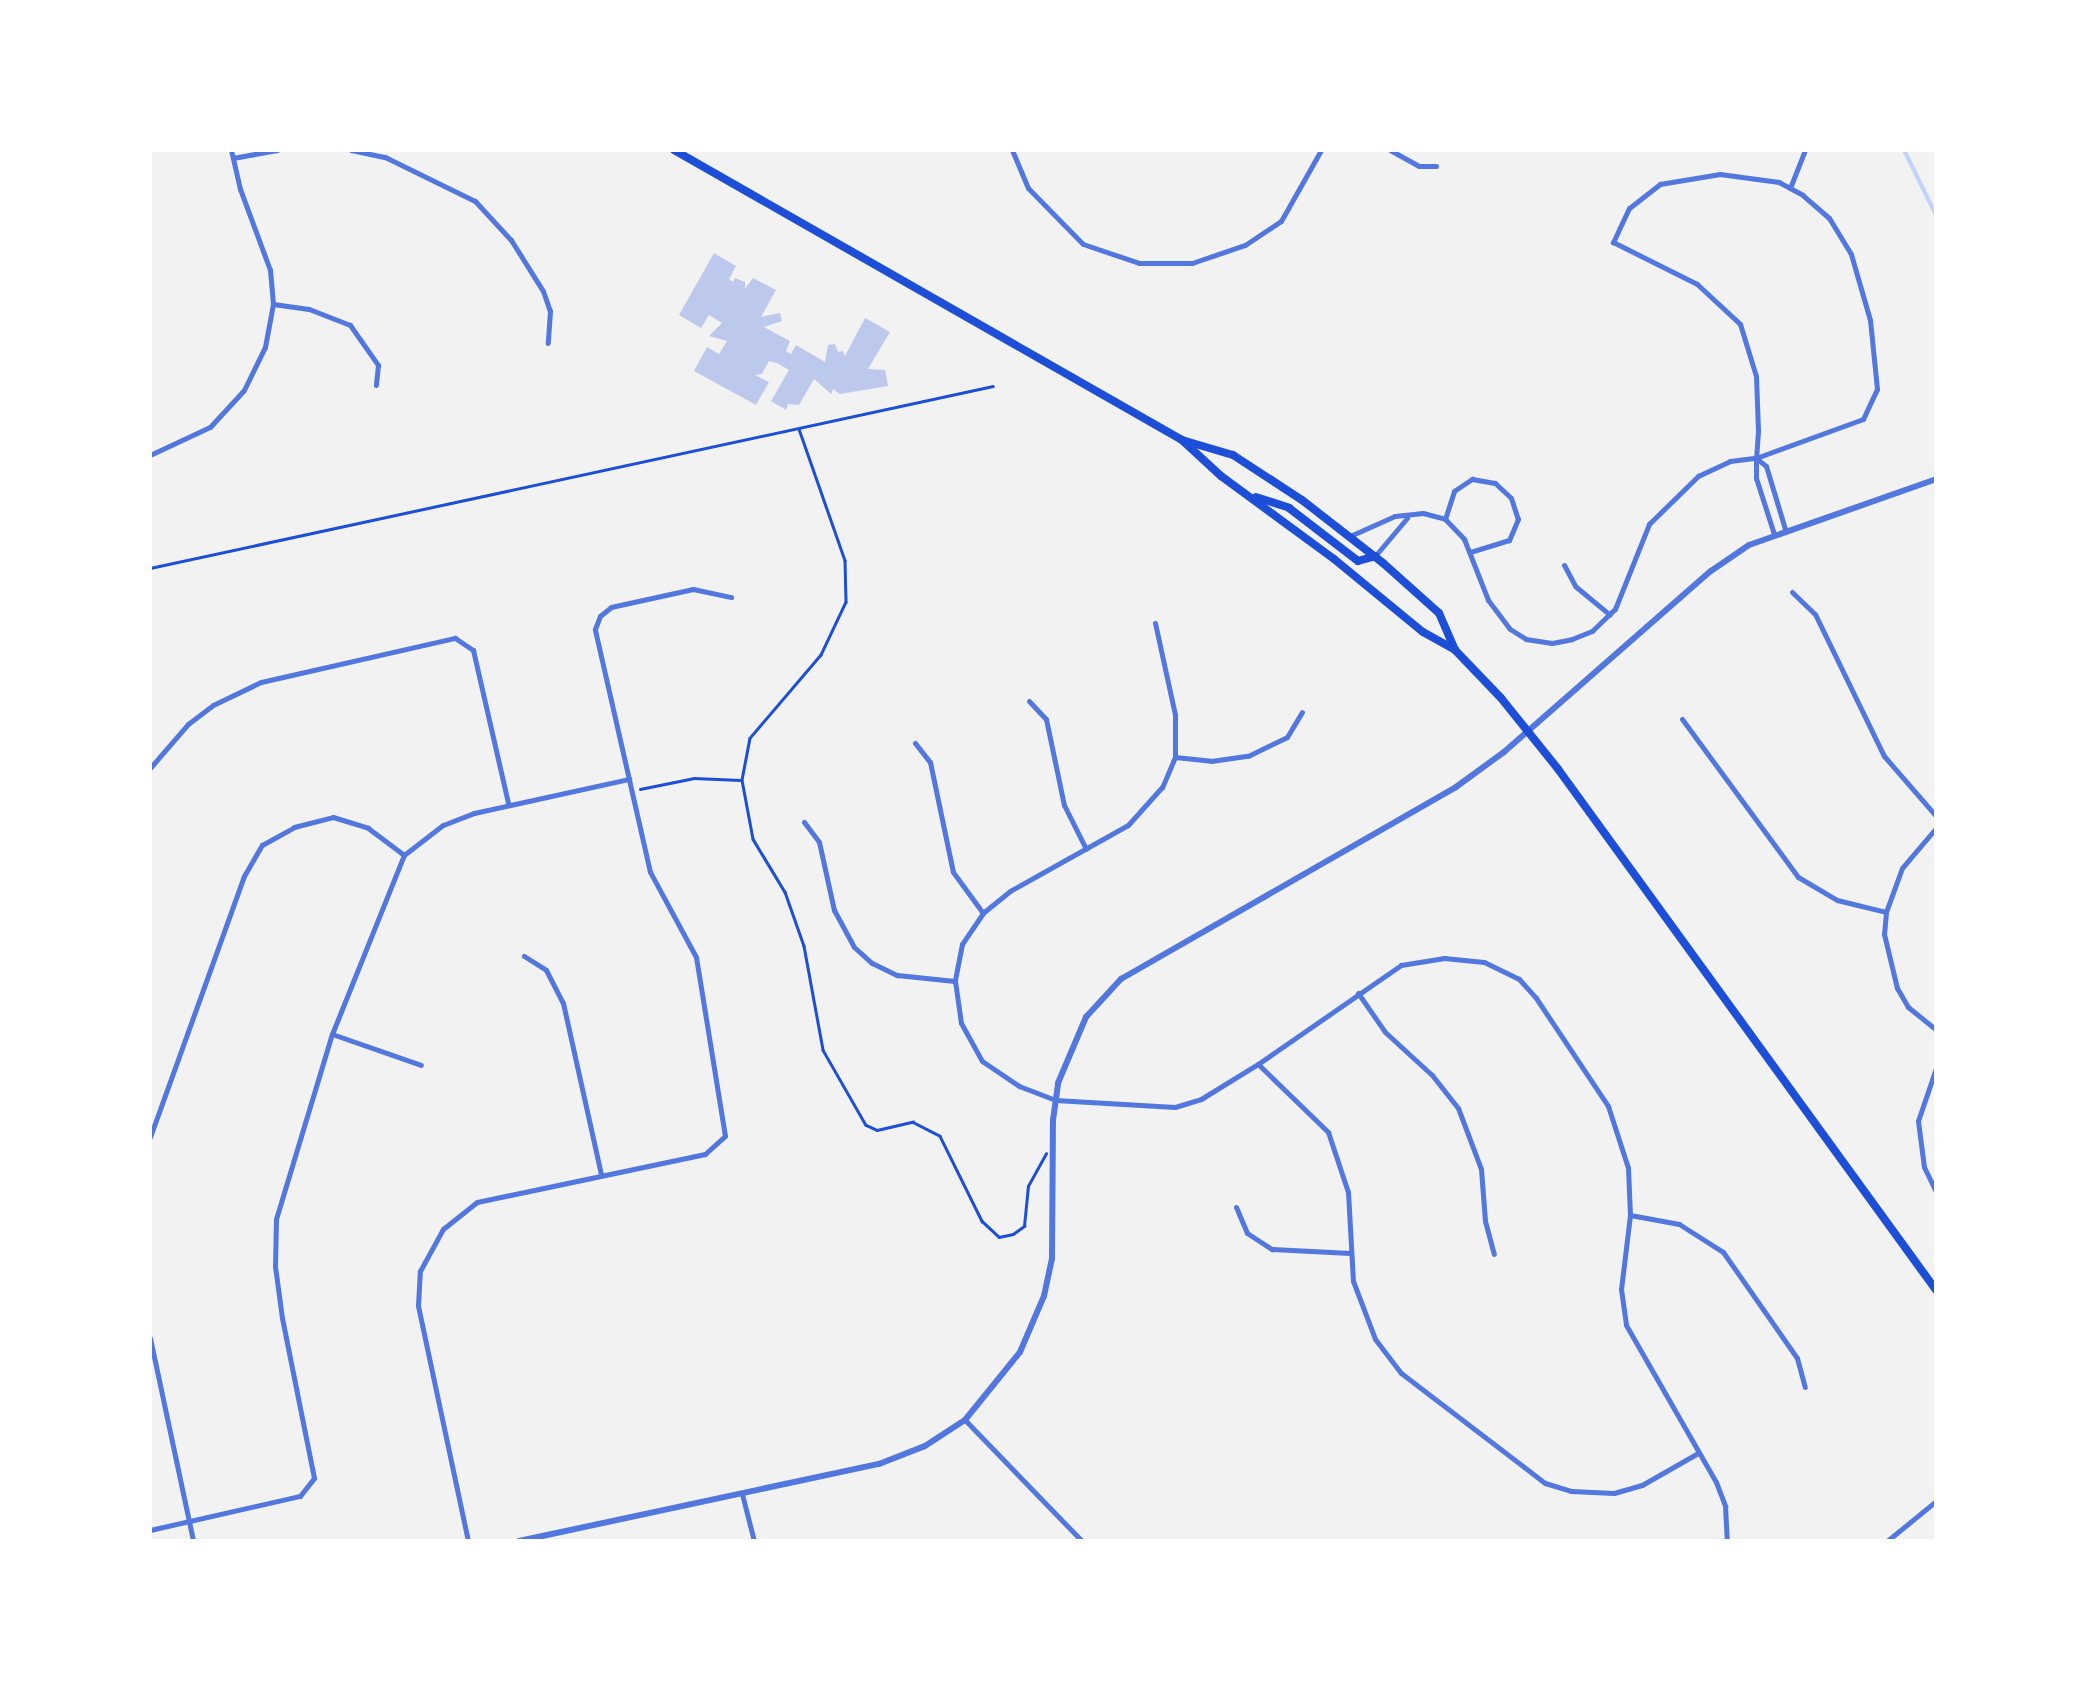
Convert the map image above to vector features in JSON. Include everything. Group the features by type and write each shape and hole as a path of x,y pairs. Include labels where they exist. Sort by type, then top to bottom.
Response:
{"main road":[{"path":"674,150 1182,440 1422,632 1456,650"},
{"path":"1182,440 1233,455 1350,536 1439,612 1456,650 1527,730 1936,1290"},
{"path":"1250,495 1289,508 1358,561 1375,556"}],"street":[{"path":"150,455 210,427 244,390 264,346 272,304 266,255 240,190 231,150"},
{"path":"232,158 277,150"},
{"path":"352,150 417,170 475,201 510,240 542,292 550,311 548,343"},
{"path":"1012,150 1028,188 1083,244 1138,263 1192,263 1244,245 1281,221 1321,150"},
{"path":"1390,150 1419,166 1436,166"},
{"path":"1790,188 1805,150"},
{"path":"1350,536 1395,516 1423,514 1446,519 1470,552 1497,615 1526,639 1552,643 1572,639 1610,615 1623,595 1648,524 1698,476 1730,461 1756,458 1863,419 1877,388 1870,320 1851,254 1829,218 1790,188 1779,182 1720,174 1660,184 1629,208 1613,242 1697,284 1740,324 1756,376 1756,458 1756,478 1774,534"},
{"path":"272,304 309,309 350,325 378,365 376,385"},
{"path":"1756,458 1766,466 1785,529"},
{"path":"1446,519 1454,491 1472,479 1495,483 1511,498 1518,519 1509,540 1470,552"},
{"path":"519,1541 902,1456 964,1420 1020,1352 1044,1296 1052,1258 1055,1100 1075,1035 1121,979 1456,788 1711,572 1785,529 1936,479"},
{"path":"1375,556 1407,518"},
{"path":"1564,565 1575,586 1610,615"},
{"path":"468,1541 418,1306 420,1271 443,1229 477,1202 705,1154 725,1136 727,1127 696,956 650,872 595,629 600,616 611,607 693,590 731,597"},
{"path":"1792,592 1816,614 1884,756 1936,816"},
{"path":"1154,623 1176,716 1175,758 1146,809 1128,826 1010,892 984,914 962,944 955,981 961,1023 982,1061 1019,1086 1055,1100 1174,1107 1201,1100 1402,965 1444,958 1484,962 1519,979 1536,998 1608,1106 1628,1168 1630,1215 1621,1289 1626,1326 1726,1506 1728,1541"},
{"path":"150,768 188,724 212,705 260,682 455,638 474,650 508,803"},
{"path":"1029,701 1046,719 1064,805 1086,848"},
{"path":"1175,758 1211,761 1248,756 1287,736 1302,712"},
{"path":"1682,719 1798,877 1837,900 1886,912"},
{"path":"915,743 930,762 953,872 984,914"},
{"path":"150,1530 300,1496 314,1478 282,1318 275,1266 276,1219 332,1034 404,855 443,825 508,803 629,779"},
{"path":"150,1137 244,876 262,845 294,828 333,816 368,828 404,855"},
{"path":"804,822 819,842 834,910 854,947 872,963 897,974 955,981"},
{"path":"1936,828 1902,868 1886,912 1886,953 1897,988 1908,1007 1936,1030"},
{"path":"524,956 546,970 563,1004 601,1175"},
{"path":"1358,992 1385,1032 1432,1075 1458,1108 1481,1169 1494,1254"},
{"path":"332,1034 421,1066"},
{"path":"1258,1064 1328,1132 1348,1192 1350,1254 1365,1317 1402,1373 1546,1482 1590,1495 1642,1485 1698,1453"},
{"path":"1936,1068 1926,1085 1918,1121 1924,1167 1936,1192"},
{"path":"1236,1207 1247,1234 1272,1249 1350,1254"},
{"path":"1630,1215 1679,1224 1723,1252 1797,1358 1805,1387"},
{"path":"150,1338 193,1541"},
{"path":"964,1420 1082,1541"},
{"path":"742,1494 754,1541"},
{"path":"1887,1541 1907,1520 1936,1501"}],"path":[{"path":"150,568 993,386"},
{"path":"798,429 845,560 846,602 821,655 750,738 742,780 753,839 785,892 804,946 823,1050 860,1118 876,1130 900,1122 931,1128 943,1141 982,1220 999,1236 1024,1226 1028,1186 1043,1154 1052,1154"},
{"path":"631,791 694,778 742,780"}],"building":[{"path":"714,253 736,266 729,279 733,282 735,278 745,282 745,289 753,278 776,290 761,317 780,313 782,321 764,327 790,341 786,351 791,354 796,345 825,362 828,345 835,344 845,356 865,318 890,332 868,369 885,370 888,386 840,394 833,389 831,394 814,379 799,405 788,404 786,410 771,401 789,370 777,363 769,361 762,374 755,375 769,382 756,405 694,371 707,347 719,354 727,341 709,336 722,323 709,315 701,328 679,315"}],"waterway":[{"path":"1904,150 1936,215"}]}
